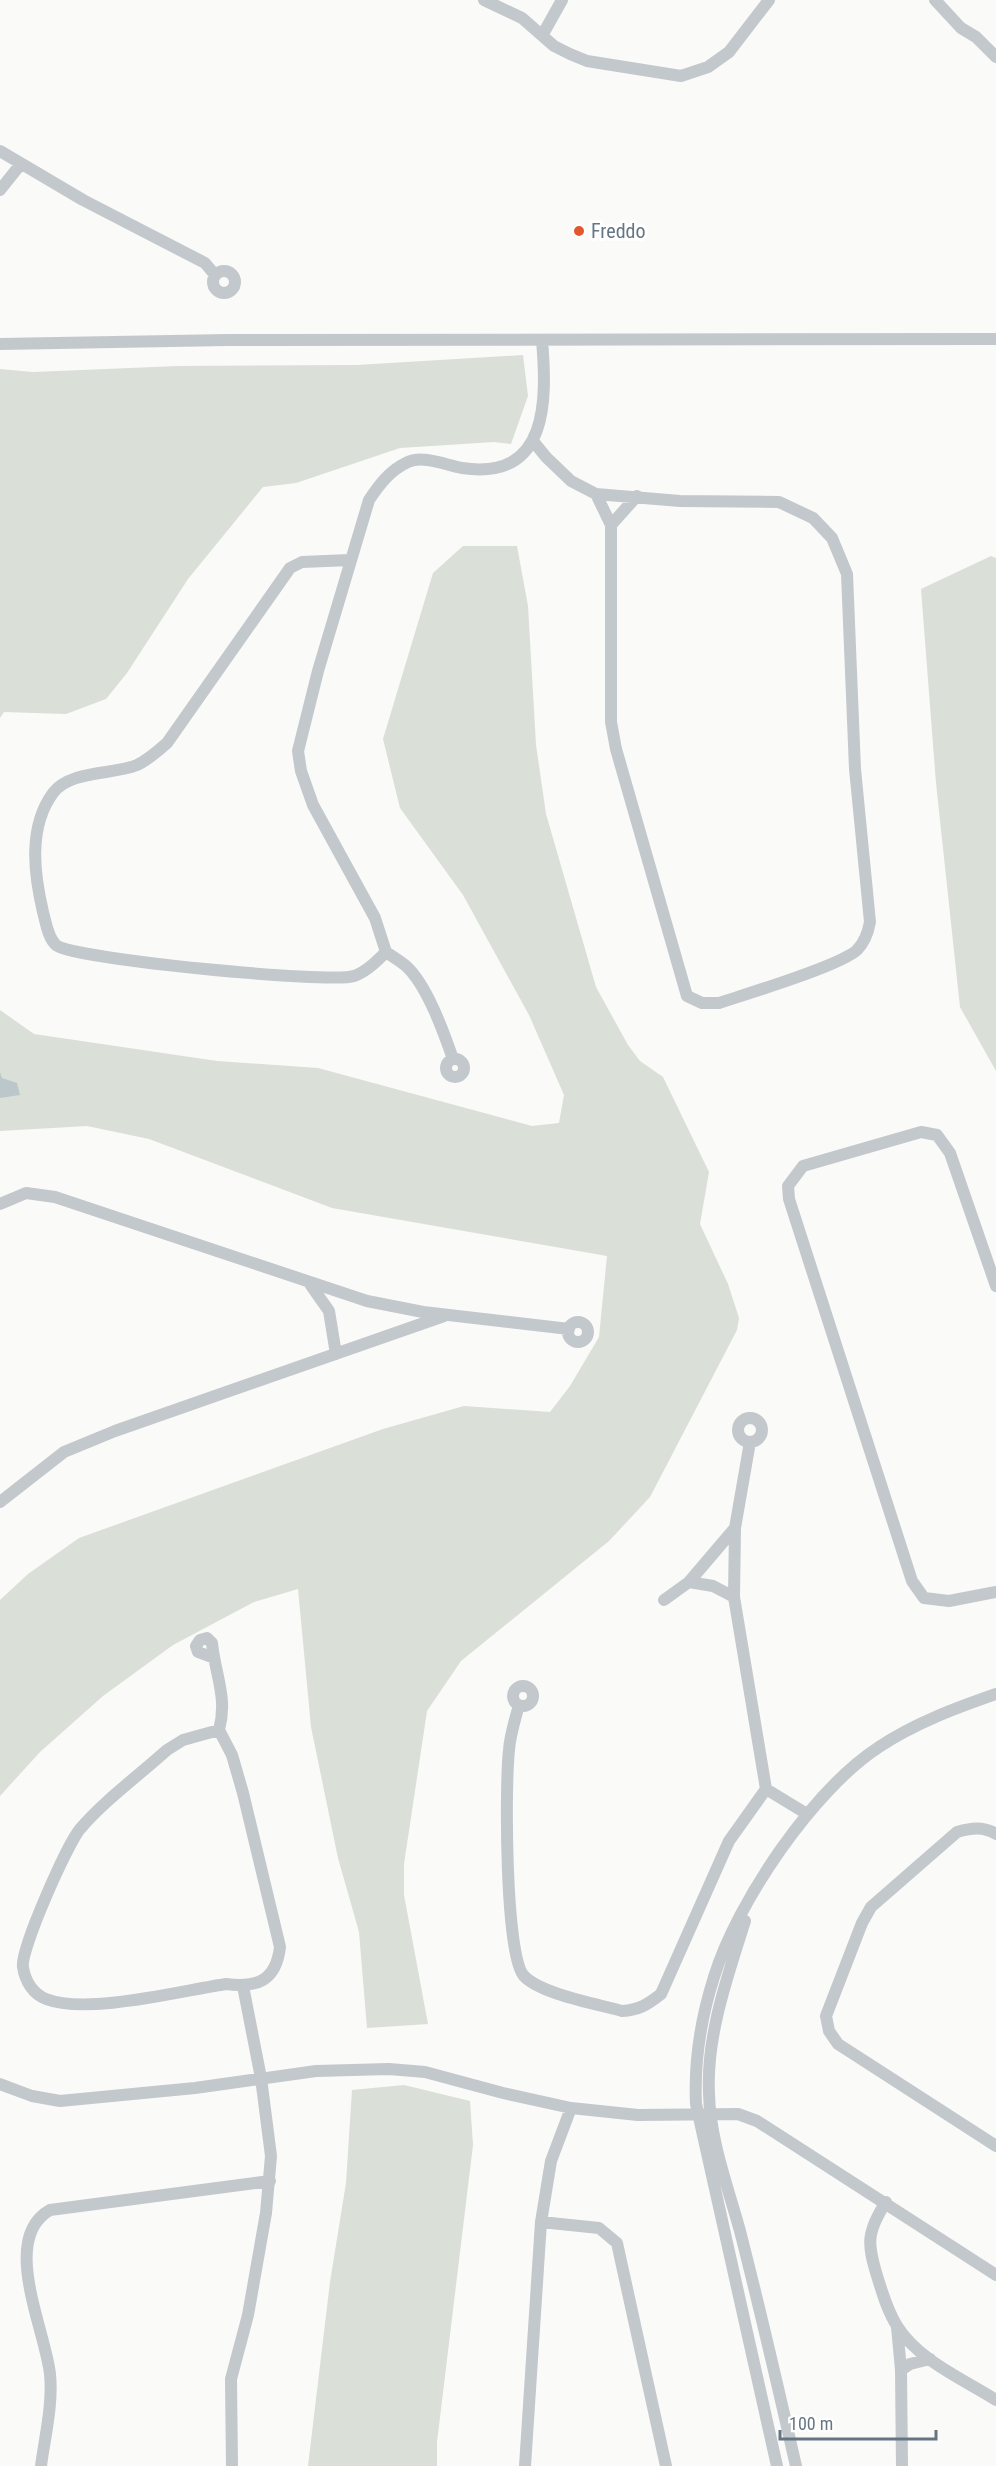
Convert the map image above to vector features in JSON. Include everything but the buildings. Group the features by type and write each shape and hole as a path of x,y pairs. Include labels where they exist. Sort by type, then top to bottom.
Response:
{"street":[{"path":"484,0 510,11 543,34 554,46 587,60 681,76 708,67 729,52 769,0"},
{"path":"543,34 562,0"},
{"path":"935,0 961,27 976,37 996,57"},
{"path":"0,151 20,165 205,263 215,275"},
{"path":"0,190 20,165"},
{"path":"0,344 996,339"},
{"path":"453,1059 444,1033 422,990 407,967 386,952 375,918 313,805 298,751 350,560 369,500 388,476 409,461 434,461 462,468 488,469 515,459 533,441 544,407 545,380 542,340"},
{"path":"533,441 571,481 596,494 680,501 779,502 813,518 832,538 847,574 855,769 870,922 866,939 856,952 835,962 719,1003 702,1003 687,996 637,828 611,722 611,525 596,494"},
{"path":"611,525 637,496"},
{"path":"350,560 302,562 290,568 167,743 152,756 137,765 70,781 54,791 41,814 36,842 36,877 48,932 57,946 78,954 273,975 335,978 353,977 372,966 386,952"},
{"path":"996,1286 951,1153 938,1135 921,1132 803,1166 788,1186 792,1210 861,1414 887,1496 900,1550 912,1581 924,1598 949,1601 996,1592"},
{"path":"0,1204 26,1193 54,1197 310,1284 367,1301 447,1315 569,1329"},
{"path":"310,1284 329,1311 336,1354"},
{"path":"0,1502 64,1452 115,1431 447,1315"},
{"path":"519,1705 509,1748 506,1787 513,1945 522,1975 534,1985 622,2011 636,2010 646,2006 661,1994 729,1841 766,1789 734,1597 735,1528 750,1442"},
{"path":"664,1600 689,1582 735,1528"},
{"path":"689,1582 713,1586 734,1597"},
{"path":"214,1658 224,1697 223,1716 219,1730 232,1755 243,1793 280,1947 275,1971 264,1980 243,1986 226,1984 93,2005 68,2005 44,1998 28,1984 22,1965 53,1876 78,1831 167,1750 183,1740 219,1730"},
{"path":"777,2466 748,2326 697,2115 695,2074 714,1977 728,1941 752,1897 807,1814 822,1796 879,1747 927,1720 996,1695"},
{"path":"766,1789 807,1814"},
{"path":"996,1834 974,1828 957,1832 871,1906 862,1923 826,2016 829,2031 838,2044 996,2146"},
{"path":"752,1897 723,1993 709,2073 711,2114 795,2466"},
{"path":"232,2466 231,2379 248,2316 270,2181 271,2156 261,2079 243,1986"},
{"path":"0,2084 32,2096 60,2101 316,2071 425,2072 570,2108 639,2115 738,2114 757,2121 996,2275"},
{"path":"525,2466 542,2222 551,2161 570,2108"},
{"path":"41,2466 51,2396 50,2372 25,2258 27,2235 34,2222 50,2210 270,2181"},
{"path":"886,2202 872,2224 870,2242 872,2259 886,2304 897,2327 901,2370 902,2466"},
{"path":"542,2222 599,2228 617,2243 666,2466"},
{"path":"897,2327 930,2359 996,2400"},
{"path":"901,2370 910,2364 930,2359"}],"shaded area":[{"path":"523,355 528,396 511,444 494,442 400,448 296,483 263,487 188,579 127,673 106,699 66,714 4,712 0,718 0,369 33,372 178,366 357,365"},
{"path":"463,546 517,546 528,606 536,745 546,814 596,987 628,1045 640,1061 663,1077 709,1172 700,1224 728,1284 739,1318 737,1330 650,1497 609,1541 461,1661 427,1711 404,1864 404,1895 428,2024 367,2028 359,1932 338,1858 311,1727 298,1589 254,1602 173,1645 103,1696 40,1752 0,1796 0,1600 28,1574 79,1538 383,1429 464,1406 550,1412 570,1386 599,1337 607,1256 332,1208 149,1139 87,1126 0,1131 0,1010 34,1034 217,1061 318,1068 532,1126 559,1123 564,1095 529,1015 463,895 400,808 383,739 433,573"},
{"path":"991,556 996,558 996,1071 960,1007 936,783 921,589"},
{"path":"0,1072 2,1078 17,1083 20,1095 0,1098"},
{"path":"404,2085 470,2101 473,2145 437,2442 437,2466 308,2466 330,2282 346,2183 352,2090"}],"place":[{"name":"Freddo","path":"579,231"}]}
